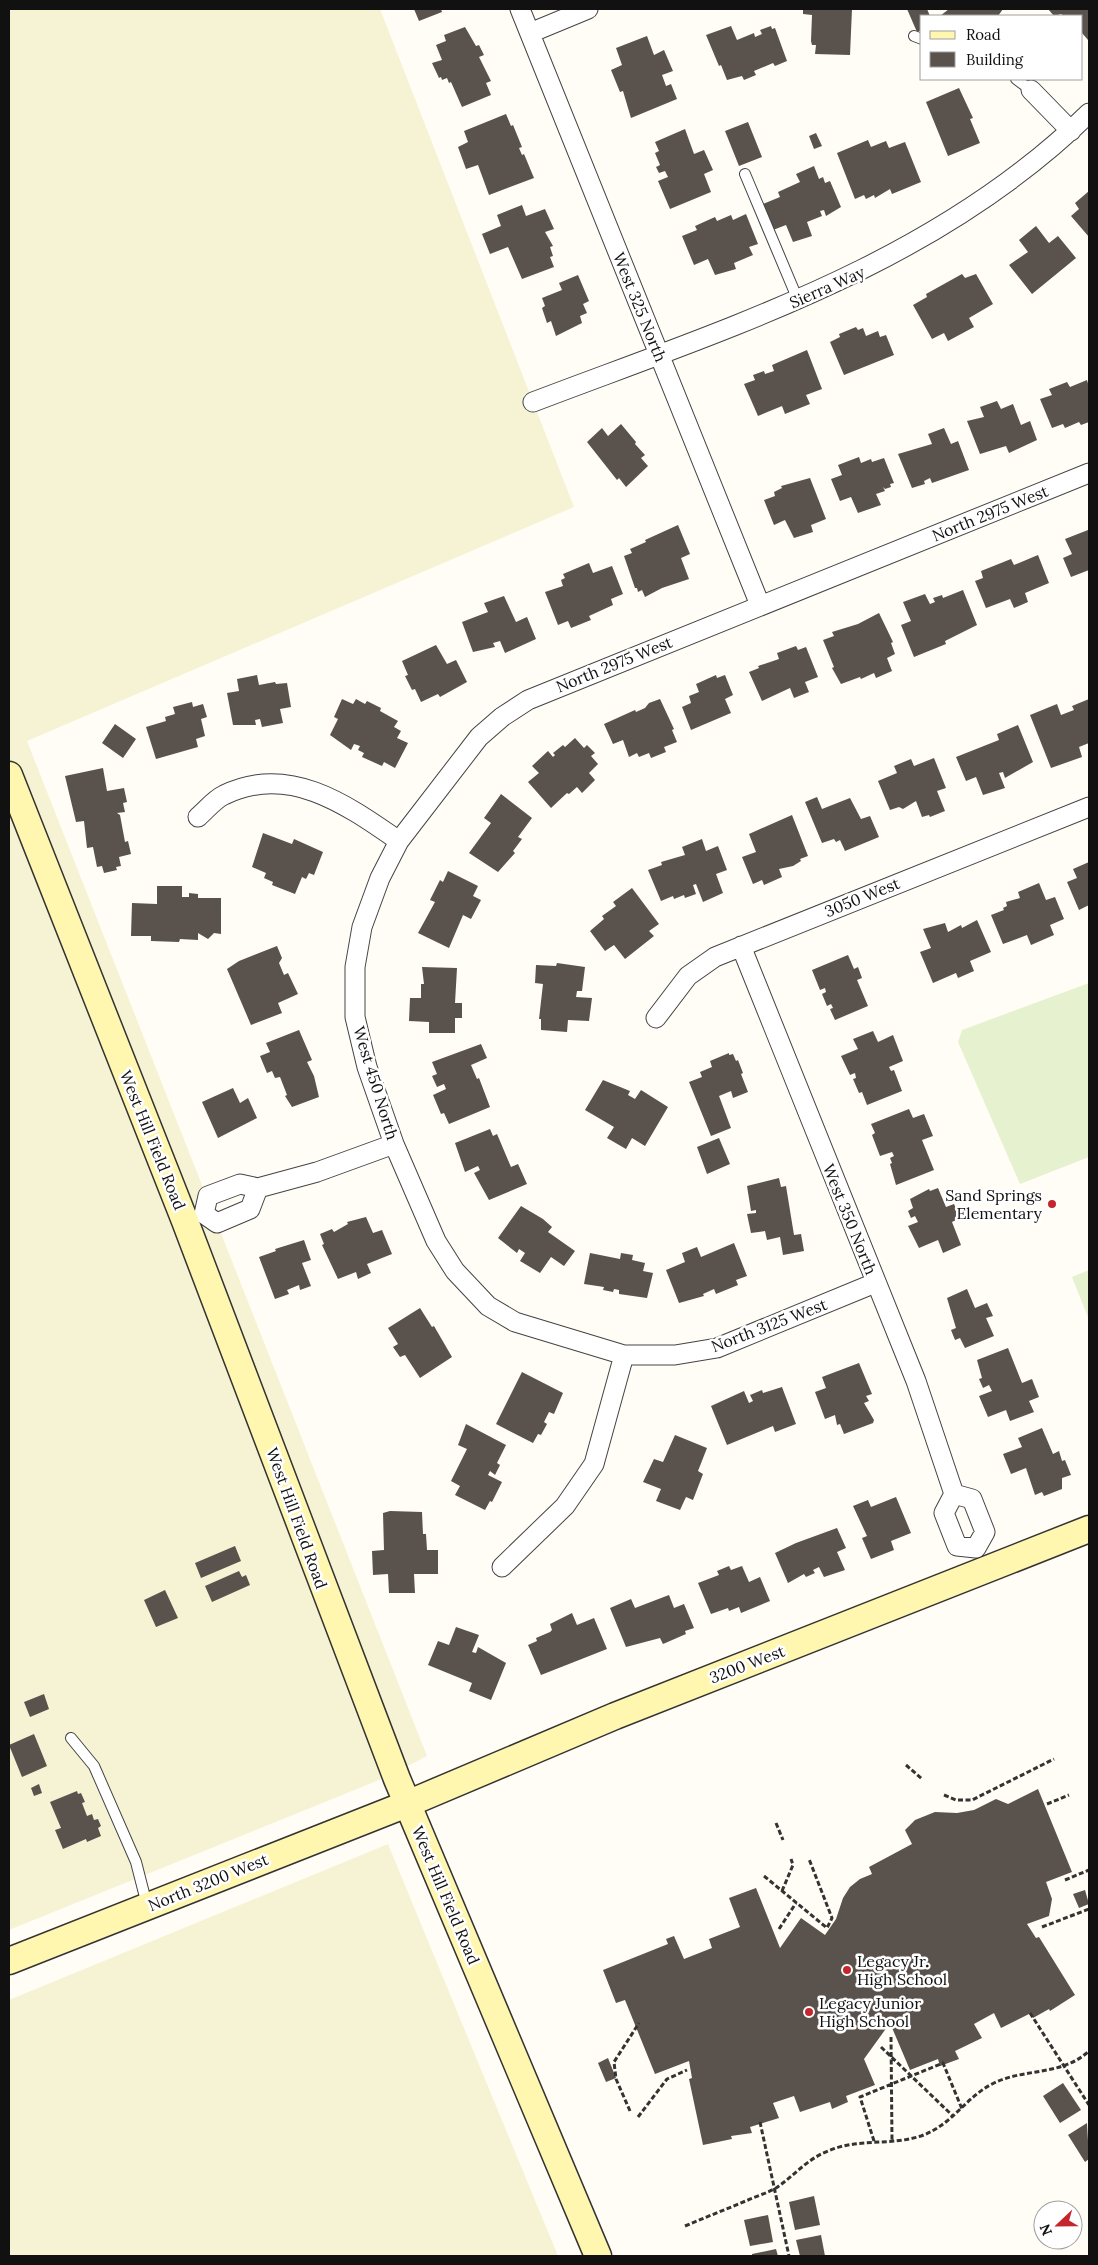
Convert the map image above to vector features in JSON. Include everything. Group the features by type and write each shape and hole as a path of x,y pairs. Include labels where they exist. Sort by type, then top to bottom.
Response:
{"street":[{"name":"West 325 North","path":"520,9 760,605"},
{"path":"530,32 588,9"},
{"path":"1023,84 1071,131"},
{"name":"Sierra Way","path":"533,402 798,300 872,266 942,227 999,189 1071,131 1089,113"},
{"name":"North 2975 West","path":"399,841 479,737 502,717 528,700 1089,473"},
{"name":"West Hill Field Road","path":"9,775 195,1218 348,1653 407,1804 553,2144 598,2256"},
{"path":"198,817 223,795 254,784 291,784 333,798 399,841"},
{"name":"3050 West","path":"656,1018 688,976 715,958 1089,806"},
{"name":"West 450 North","path":"399,841 380,878 362,927 355,967 355,1017 367,1067 394,1144 436,1241 455,1271 488,1306"},
{"name":"West 350 North","path":"741,946 875,1283 916,1380 954,1494"},
{"path":"258,1188 250,1209 217,1223 195,1218 208,1196 240,1184 258,1188 317,1172 394,1144"},
{"name":"North 3125 West","path":"488,1306 515,1322 624,1355 675,1355 717,1348 875,1283"},
{"path":"502,1567 565,1506 594,1464 624,1355"},
{"path":"954,1494 972,1498 985,1532 981,1559 957,1546 944,1513 954,1494"},
{"name":"3200 West","path":"407,1804 981,1559 1089,1529"},
{"name":"North 3200 West","path":"9,1960 407,1804"}],"lane":[{"path":"745,174 798,300"},
{"path":"72,1738 94,1766 136,1862 147,1906"}],"path":[{"path":"944,1795 956,1800 972,1800 1054,1759"},
{"path":"906,1766 922,1779"},
{"path":"1047,1804 1069,1795"},
{"path":"776,1823 783,1840"},
{"path":"782,1891 793,1865 791,1859"},
{"path":"764,1876 827,1928 832,1918 809,1859"},
{"path":"1065,1880 1089,1870"},
{"path":"779,1929 796,1903"},
{"path":"1042,1927 1089,1909"},
{"path":"1030,2012 1089,2105"},
{"path":"630,2110 616,2079 614,2062 639,2023"},
{"path":"891,2037 892,2140"},
{"path":"881,2047 954,2117"},
{"path":"685,2226 775,2189 815,2156 852,2143 921,2136 937,2129 954,2117 977,2094 993,2083 1011,2076 1065,2067 1089,2051"},
{"path":"874,2142 860,2097 943,2063 962,2109"},
{"path":"638,2117 667,2079 687,2070"},
{"path":"760,2122 789,2256"}],"shaded area":[{"path":"9,9 380,9 574,507 27,741 427,1756 389,1776 9,1930"},
{"path":"388,1844 558,2256 9,2256 9,2000"}],"green space":[{"path":"1089,983 1089,1157 1020,1184 958,1042 962,1030"},
{"path":"1089,1270 1089,1320 1072,1277"}],"building":[{"path":"414,9 441,9 442,12 419,21"},
{"path":"803,9 852,9 850,55 815,54 816,45 812,45 811,41 812,15 803,14"},
{"path":"907,9 927,9 930,15 920,15 920,31 917,32"},
{"path":"949,9 1003,9 999,15 941,15"},
{"path":"1048,9 1089,9 1089,39 1083,34 1083,15 1053,15"},
{"path":"731,26 737,40 754,33 755,37 762,34 760,30 771,26 772,29 775,28 787,61 775,66 773,63 754,71 756,75 744,80 742,76 727,80 706,35"},
{"path":"465,27 476,46 479,45 484,55 479,57 491,81 486,83 491,95 462,107 451,82 449,83 447,78 442,80 441,77 439,78 432,63 442,60 436,45 446,41 444,35"},
{"path":"647,36 654,55 664,50 673,71 662,75 666,86 671,84 677,99 631,118 623,91 620,92 611,70 622,65 616,48"},
{"path":"959,88 973,118 970,119 980,143 948,156 926,102"},
{"path":"506,114 511,126 513,125 522,147 519,148 522,155 524,154 534,178 489,195 478,165 466,169 458,147 468,142 464,131"},
{"path":"748,122 762,157 739,166 725,131"},
{"path":"685,129 694,154 704,150 713,170 704,174 711,192 670,209 658,181 668,177 665,171 659,173 656,167 660,165 655,153 659,151 655,142"},
{"path":"816,133 822,146 814,149 809,136"},
{"path":"868,140 871,147 886,141 889,148 905,142 921,182 892,194 890,189 875,198 874,195 866,199 864,195 855,199 837,153"},
{"path":"814,166 819,179 823,177 825,183 830,181 841,207 826,216 824,210 820,211 822,216 807,222 812,236 793,242 786,225 773,230 763,204 780,197 778,192 800,182 796,174"},
{"path":"1089,191 1089,237 1071,216 1079,209 1075,203"},
{"path":"522,205 526,216 545,209 554,229 545,232 553,246 550,247 553,256 550,257 554,267 522,279 508,247 490,254 482,234 501,226 497,215"},
{"path":"746,214 758,244 749,247 753,255 734,263 736,269 715,275 708,259 694,265 682,236 697,230 695,226 715,217 717,221 731,215 733,220"},
{"path":"1036,226 1049,243 1058,236 1076,258 1032,294 1009,265 1028,252 1019,240"},
{"path":"962,274 965,278 976,274 993,304 969,318 974,327 948,341 944,333 932,339 913,305 927,297 926,294"},
{"path":"578,275 589,301 583,304 587,313 580,316 582,323 556,336 551,321 547,323 542,308 545,306 542,298 562,290 559,283"},
{"path":"856,327 858,330 863,328 866,336 878,331 880,337 886,335 894,355 844,375 830,342 840,337 839,334"},
{"path":"807,350 822,389 806,395 810,404 785,414 782,406 758,416 744,384 755,380 753,375 764,371 765,374 774,371 772,365"},
{"path":"1087,380 1089,387 1089,422 1081,425 1079,422 1065,428 1063,424 1052,428 1040,399 1052,395 1049,389 1067,382 1070,387"},
{"path":"997,401 1001,409 1013,404 1021,425 1030,421 1037,440 1009,453 1006,446 980,454 967,421 984,417 980,407"},
{"path":"621,424 645,455 641,458 648,466 626,487 619,478 617,480 587,442 602,428 608,436"},
{"path":"944,428 951,444 958,441 969,470 932,483 930,478 924,481 925,484 912,488 898,454 932,444 928,434"},
{"path":"859,457 861,463 871,459 872,462 884,458 894,483 890,484 891,487 885,489 883,487 885,491 876,494 881,505 858,513 851,497 840,501 831,479 842,475 838,465"},
{"path":"810,478 826,519 811,525 813,532 794,538 785,520 774,525 764,500 775,496 774,492 782,488 781,486"},
{"path":"678,525 690,554 681,558 689,579 662,588 645,597 642,590 638,592 637,588 635,588 624,556 632,553 630,549 646,542 645,540"},
{"path":"1088,530 1089,570 1071,577 1063,558 1072,554 1065,539"},
{"path":"1038,555 1049,583 1025,593 1028,602 1014,608 1010,599 986,608 975,581 983,578 981,571 1011,559 1014,565"},
{"path":"589,563 593,573 612,566 623,594 611,599 613,605 589,616 591,620 571,628 568,621 558,625 545,592 563,586 561,580 565,578 563,574"},
{"path":"963,590 977,625 945,641 946,644 914,657 901,625 911,621 903,602 925,594 930,604 935,602 933,598 942,595 943,598"},
{"path":"504,596 516,622 527,617 536,639 505,653 500,641 493,643 495,647 473,652 462,622 488,612 484,603"},
{"path":"879,613 893,642 891,643 895,654 887,658 892,671 876,678 874,673 861,679 860,677 841,684 832,668 834,667 823,640 834,636 832,632 858,624"},
{"path":"436,645 447,664 456,660 467,682 440,697 438,694 421,702 415,689 412,690 405,676 408,675 402,661"},
{"path":"796,646 798,650 806,647 818,677 805,682 809,692 794,698 790,688 762,701 749,672 759,668 758,666 779,659 777,653"},
{"path":"257,675 259,685 275,682 276,684 287,683 291,707 280,709 283,723 262,727 260,719 255,720 256,725 233,725 227,693 239,691 237,679"},
{"path":"716,675 717,678 725,675 733,695 725,699 731,713 691,730 682,707 691,703 689,696 699,692 696,684"},
{"path":"342,699 353,704 356,699 365,704 367,701 381,708 380,711 398,721 394,727 401,731 397,738 408,743 395,768 384,762 382,766 362,757 364,753 358,750 360,746 354,744 351,750 330,735 338,719 334,717"},
{"path":"660,699 674,729 672,730 677,742 664,747 666,752 651,758 649,753 639,757 637,753 629,757 623,740 613,744 604,724 635,710 636,712 645,708 649,703"},
{"path":"1089,699 1089,743 1079,747 1082,757 1051,768 1030,715 1057,704 1061,715 1074,710 1072,706"},
{"path":"192,702 193,707 203,704 207,717 201,719 205,736 196,739 198,747 156,759 146,727 166,721 165,717 175,714 173,707"},
{"path":"115,724 136,739 123,758 102,743"},
{"path":"1018,725 1033,762 1005,778 1003,772 999,773 1005,788 983,795 976,777 966,781 956,757 999,740 997,734"},
{"path":"575,738 584,748 587,745 595,753 591,756 598,764 589,773 595,780 582,793 577,787 569,794 567,793 551,808 528,782 539,773 532,766 548,751 553,757 555,755 553,753 563,745 565,747"},
{"path":"934,758 946,788 937,791 945,811 930,817 929,815 922,817 916,801 903,809 899,807 890,810 878,781 897,773 894,766 911,759 914,766"},
{"path":"103,768 107,791 124,788 127,802 123,803 125,812 117,813 120,815 125,842 128,841 131,854 119,857 121,866 116,867 117,870 104,873 102,866 97,867 93,847 87,848 84,821 76,822 65,776"},
{"path":"501,794 532,818 518,837 522,839 513,851 515,853 498,872 469,853 491,823 484,818"},
{"path":"817,797 822,809 850,798 861,819 870,816 879,837 845,851 840,840 836,842 834,839 822,843 805,802"},
{"path":"792,815 808,856 800,859 801,861 793,866 779,869 782,877 764,885 762,880 753,884 742,857 756,852 749,834"},
{"path":"263,833 292,844 294,839 323,852 314,875 309,873 306,879 302,877 295,894 272,885 273,882 264,878 266,873 252,867"},
{"path":"702,839 706,851 718,846 727,870 716,874 723,893 703,902 696,884 693,885 696,894 685,898 684,895 674,899 673,896 661,901 648,870 662,865 661,862 685,855 682,847"},
{"path":"1089,862 1089,905 1079,910 1067,882 1077,878 1073,869"},
{"path":"448,871 478,886 473,896 481,900 471,919 463,915 449,948 418,933 435,902 430,900 440,880 443,882"},
{"path":"1039,883 1046,900 1055,897 1064,919 1050,925 1054,935 1031,945 1027,935 1003,944 991,915 1004,910 1003,908 1007,906 1006,902 1020,898 1018,892"},
{"path":"157,886 182,886 182,897 189,897 189,893 198,894 198,898 221,898 221,934 214,933 208,939 198,933 198,940 180,939 179,942 151,941 151,936 131,936 132,903 157,904"},
{"path":"632,888 659,924 649,931 654,936 625,959 614,945 605,951 590,931 604,919 602,916 616,906 613,902"},
{"path":"977,920 991,952 970,961 974,971 958,978 956,973 933,983 920,952 931,948 923,929 945,923 948,932 961,925 962,928"},
{"path":"277,946 282,958 279,963 284,975 288,973 298,994 278,1003 282,1013 251,1025 227,969 239,961"},
{"path":"848,955 854,969 858,967 862,978 857,980 868,1006 835,1020 830,1009 833,1008 831,1004 827,1006 822,994 826,992 825,988 820,990 812,970"},
{"path":"557,963 585,967 582,991 577,991 576,997 592,998 589,1021 568,1020 567,1032 541,1030 541,1019 539,1019 543,984 535,983 536,965 556,966"},
{"path":"422,967 457,968 455,1003 462,1003 462,1018 455,1018 455,1033 429,1033 429,1022 409,1021 410,998 421,998 421,984 424,984"},
{"path":"299,1030 312,1060 307,1062 314,1076 319,1097 292,1107 285,1096 287,1095 280,1077 275,1078 272,1071 267,1073 260,1056 270,1052 266,1043"},
{"path":"873,1031 878,1042 893,1035 903,1061 889,1067 891,1071 894,1070 902,1091 867,1105 862,1092 859,1093 853,1079 856,1078 855,1073 850,1075 841,1056 858,1049 853,1039"},
{"path":"481,1044 487,1058 471,1065 477,1079 479,1078 490,1107 449,1124 444,1113 441,1114 433,1095 446,1089 444,1084 437,1087 432,1076 437,1074 432,1062"},
{"path":"729,1053 729,1055 733,1054 736,1061 738,1060 748,1092 733,1098 731,1091 719,1096 731,1128 711,1136 689,1082 702,1077 700,1072 712,1067 710,1061"},
{"path":"603,1080 630,1091 628,1095 635,1099 641,1090 668,1107 645,1146 632,1138 626,1149 607,1138 614,1127 585,1110"},
{"path":"233,1088 240,1103 248,1098 257,1118 218,1138 202,1102"},
{"path":"909,1109 913,1118 924,1114 933,1136 922,1140 934,1170 896,1185 890,1164 892,1163 890,1158 894,1156 892,1152 880,1156 872,1135 875,1133 871,1124"},
{"path":"490,1129 493,1136 497,1134 511,1167 518,1164 527,1184 489,1200 474,1173 480,1170 478,1166 465,1172 455,1143"},
{"path":"719,1138 730,1164 707,1174 697,1147"},
{"path":"779,1178 781,1187 786,1186 794,1235 801,1234 804,1251 783,1255 780,1237 767,1240 765,1231 751,1233 747,1214 756,1213 756,1210 751,1211 747,1186"},
{"path":"938,1188 946,1207 954,1204 960,1218 952,1222 961,1245 943,1253 938,1240 919,1248 908,1226 918,1222 915,1216 911,1218 908,1211 913,1208 910,1199 929,1189 930,1191"},
{"path":"521,1206 543,1219 552,1227 548,1232 575,1251 564,1266 551,1257 540,1273 520,1261 525,1253 519,1249 517,1253 498,1238"},
{"path":"366,1217 373,1233 382,1230 392,1254 367,1264 371,1273 358,1279 356,1272 338,1279 322,1245 324,1244 320,1234 332,1229 334,1232 348,1224 347,1222"},
{"path":"304,1240 311,1260 302,1263 311,1286 300,1290 299,1285 287,1290 289,1294 275,1299 259,1257 276,1251 275,1249"},
{"path":"734,1243 747,1276 736,1280 738,1285 716,1294 714,1289 703,1294 704,1296 679,1303 666,1270 685,1262 682,1253 697,1247 701,1257"},
{"path":"590,1253 620,1259 621,1253 633,1255 632,1260 645,1263 643,1271 653,1273 647,1298 619,1294 619,1290 614,1289 613,1292 603,1290 604,1287 584,1284"},
{"path":"967,1289 975,1308 987,1303 993,1316 986,1318 994,1336 965,1348 960,1338 955,1340 951,1330 956,1328 947,1298"},
{"path":"420,1308 432,1327 434,1326 452,1357 420,1378 405,1355 400,1357 393,1347 398,1344 388,1328"},
{"path":"1008,1348 1022,1383 1032,1379 1039,1397 1029,1401 1034,1412 1010,1421 1006,1410 988,1417 979,1396 992,1391 989,1385 983,1388 979,1379 982,1378 977,1360"},
{"path":"859,1363 872,1394 866,1396 869,1401 864,1403 874,1420 873,1423 844,1434 840,1424 837,1425 835,1415 825,1419 815,1392 826,1388 822,1377"},
{"path":"522,1372 563,1393 554,1414 549,1412 544,1422 547,1424 541,1435 538,1434 533,1443 496,1424"},
{"path":"782,1387 796,1424 775,1432 773,1426 727,1445 711,1406 744,1391 749,1403 753,1401 750,1395 762,1390 763,1393"},
{"path":"466,1424 506,1445 497,1463 500,1465 495,1475 490,1471 488,1475 502,1482 492,1502 490,1501 485,1510 455,1495 460,1486 451,1481 467,1449 458,1445"},
{"path":"1042,1428 1053,1454 1059,1451 1062,1461 1065,1460 1071,1475 1062,1478 1062,1489 1044,1496 1042,1492 1035,1495 1026,1468 1011,1474 1003,1454 1022,1447 1018,1438"},
{"path":"675,1435 707,1448 698,1471 703,1474 693,1500 686,1497 680,1510 656,1501 661,1489 643,1482 654,1459 663,1462"},
{"path":"896,1497 911,1533 891,1541 894,1550 871,1559 862,1538 867,1536 853,1506 868,1500 871,1507"},
{"path":"390,1511 422,1512 423,1534 426,1534 427,1550 438,1550 438,1574 414,1574 415,1593 389,1593 388,1574 373,1575 372,1551 384,1550 383,1513"},
{"path":"837,1528 846,1548 837,1552 845,1570 824,1577 819,1567 813,1570 815,1573 806,1577 804,1574 788,1583 775,1553"},
{"path":"235,1546 241,1561 201,1578 195,1563"},
{"path":"729,1566 731,1570 742,1566 749,1582 760,1577 770,1601 741,1613 739,1607 729,1611 728,1608 711,1614 698,1583 719,1575 717,1571"},
{"path":"239,1571 242,1577 246,1575 250,1585 212,1602 205,1586"},
{"path":"165,1590 178,1618 156,1627 144,1600"},
{"path":"669,1595 674,1608 684,1604 694,1628 685,1631 686,1634 663,1644 660,1638 626,1647 610,1608 631,1599 635,1608"},
{"path":"572,1613 577,1625 594,1618 607,1649 541,1675 528,1645 537,1641 536,1638 550,1632 552,1630 550,1624"},
{"path":"456,1627 479,1635 472,1652 476,1653 478,1647 506,1663 491,1700 469,1691 472,1683 428,1665 438,1641 449,1645"},
{"path":"44,1694 49,1709 30,1717 24,1702"},
{"path":"34,1734 47,1766 22,1777 9,1745"},
{"path":"39,1784 42,1793 34,1796 31,1788"},
{"name":"Legacy Junior High School","path":"1038,1789 1072,1872 1046,1882 1052,1899 1049,1916 1027,1924 1036,1938 1039,1937 1075,1995 1050,2011 1049,2009 1033,2018 1031,2013 1001,2028 994,2013 974,2024 982,2038 955,2051 959,2059 940,2066 938,2059 910,2070 890,2023 864,2059 875,2085 846,2096 848,2102 832,2109 830,2102 800,2112 794,2096 773,2103 779,2118 750,2127 752,2133 731,2136 732,2139 703,2145 689,2079 692,2078 689,2061 655,2074 625,2000 616,2003 603,1970 668,1944 666,1939 674,1936 684,1959 712,1948 709,1939 740,1927 729,1898 756,1888 780,1948 801,1918 825,1935 836,1919 843,1898 850,1887 860,1879 872,1874 869,1867 912,1844 905,1830 915,1820 935,1812 957,1813 974,1810 996,1799 1008,1804"},
{"path":"77,1791 78,1794 81,1793 85,1802 82,1803 87,1816 92,1814 94,1820 98,1819 101,1826 98,1828 101,1836 87,1842 86,1839 63,1849 55,1830 61,1828 50,1802"},
{"path":"1085,1890 1089,1904 1079,1908 1073,1894"},
{"path":"608,2058 616,2078 606,2082 598,2063"},
{"path":"1063,2083 1081,2110 1060,2123 1043,2096"},
{"path":"1087,2123 1089,2159 1085,2162 1068,2135"},
{"path":"814,2196 820,2225 795,2230 789,2202"},
{"path":"768,2215 773,2242 750,2246 744,2220"},
{"path":"821,2235 825,2256 800,2256 796,2240"},
{"path":"776,2249 778,2256 752,2256 752,2254"}],"place":[{"name":"Sand Springs Elementary","path":"1052,1204"},
{"name":"Legacy Jr. High School","path":"847,1970"},
{"name":"Legacy Junior High School","path":"809,2012"}]}
